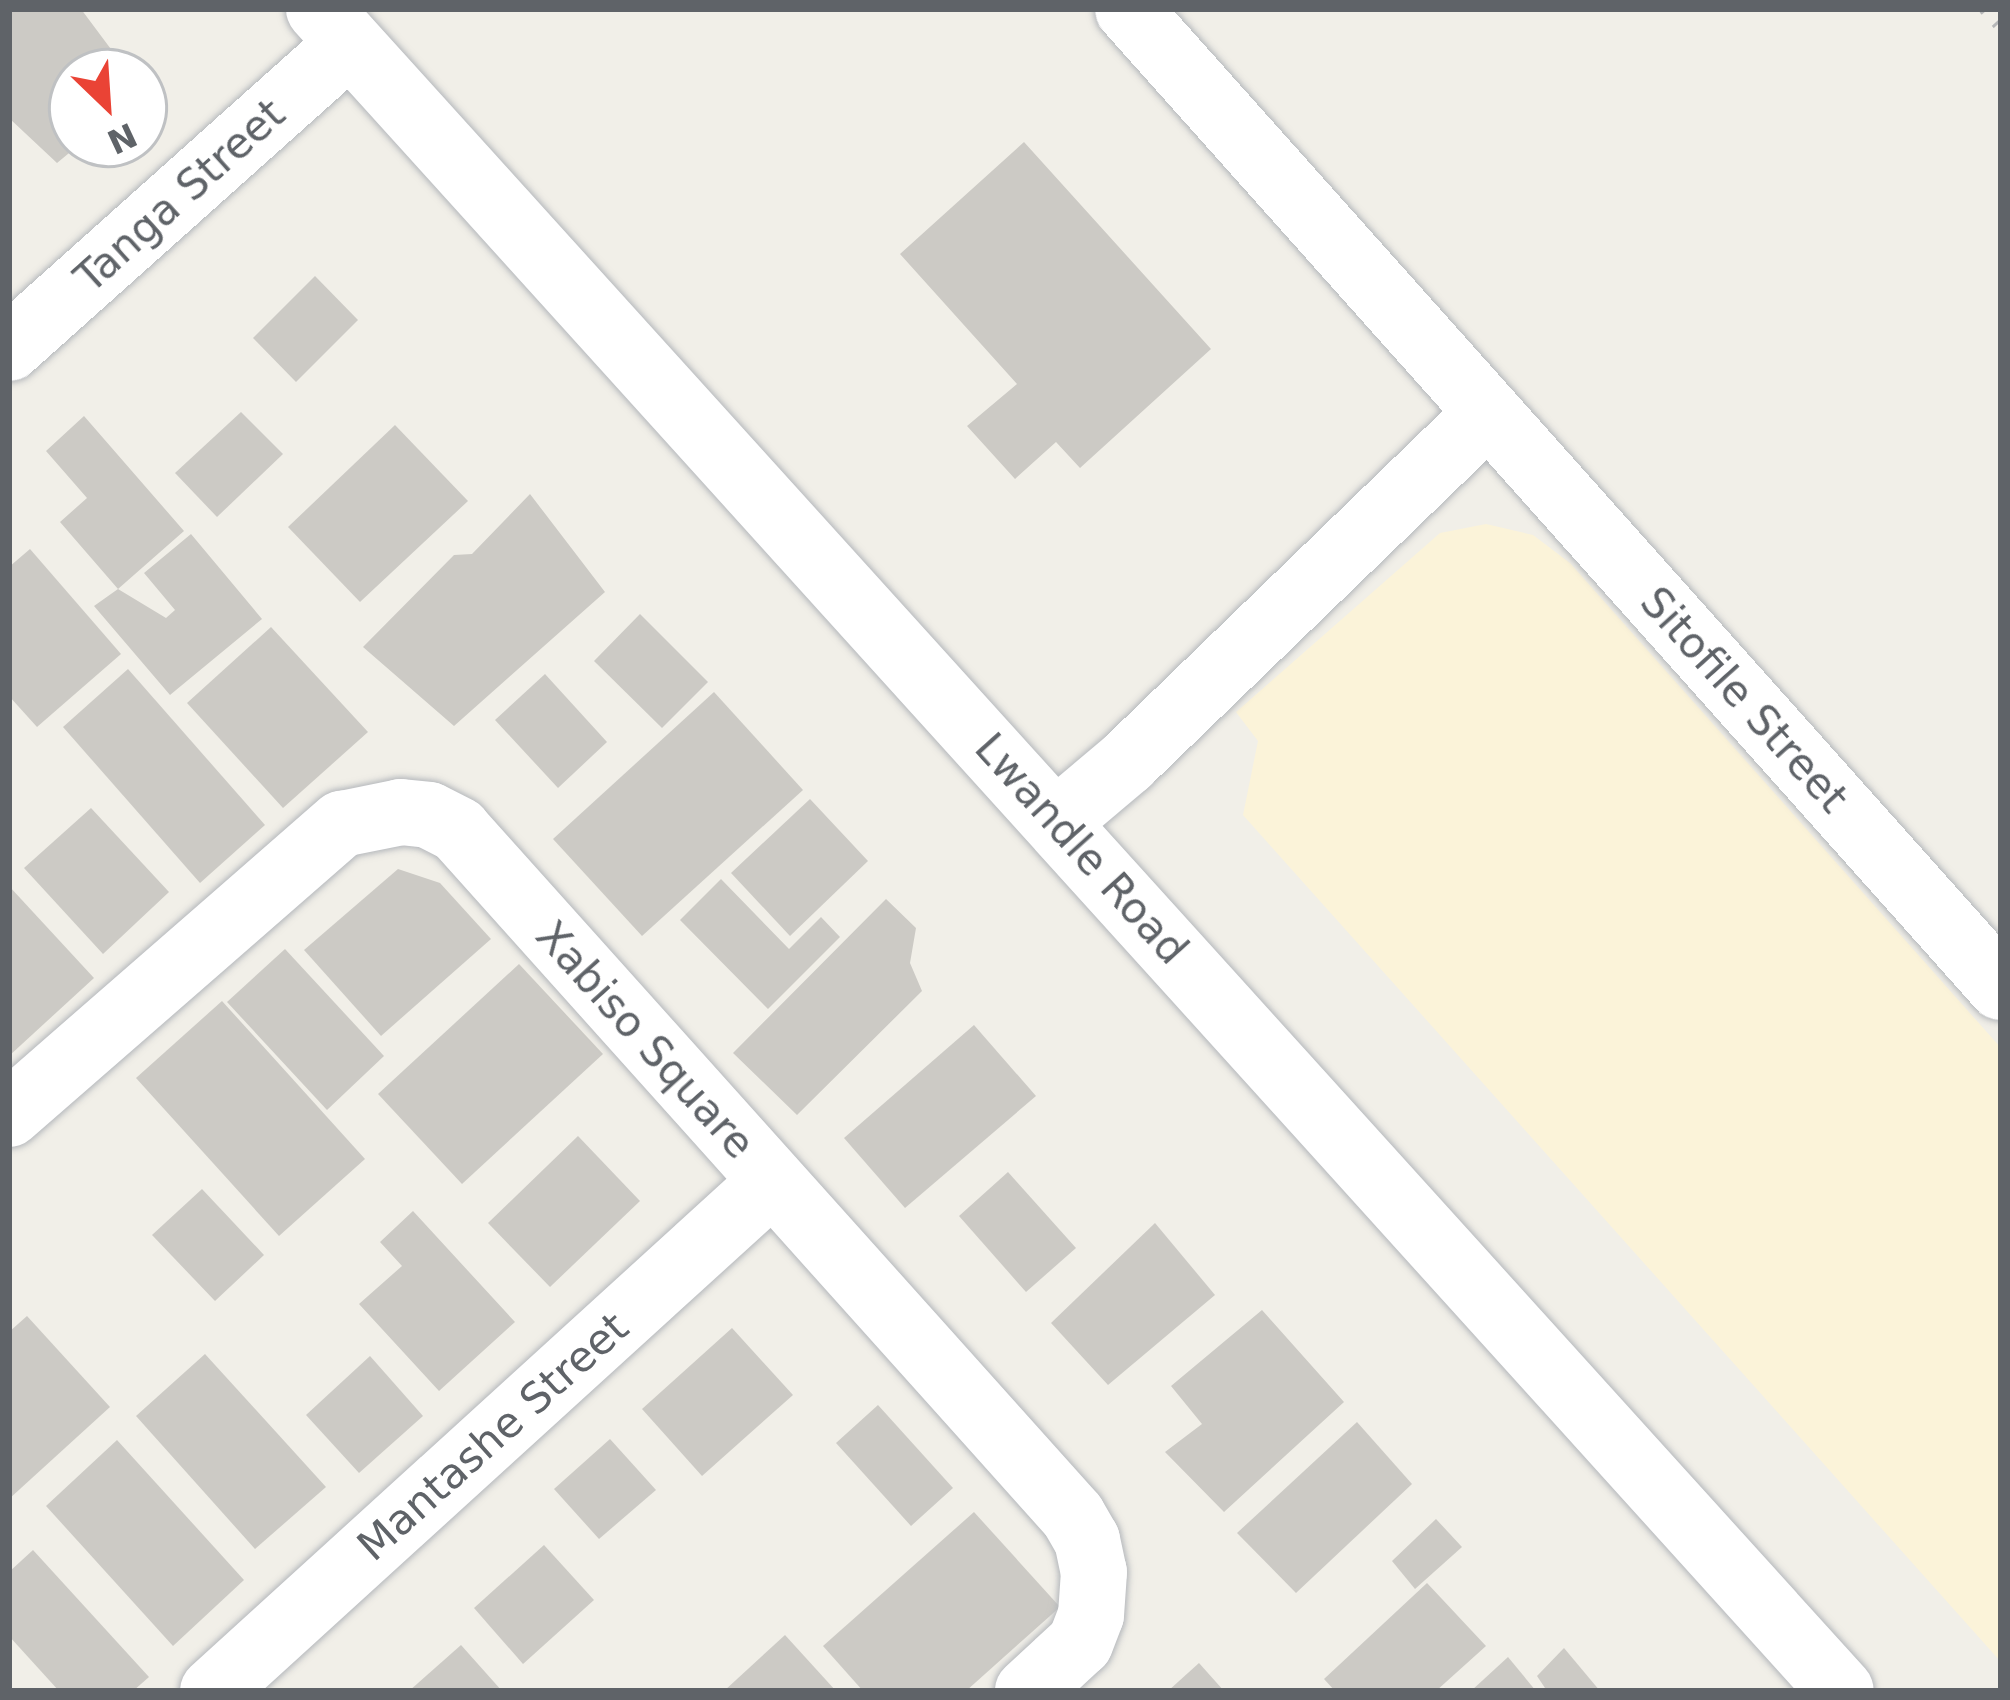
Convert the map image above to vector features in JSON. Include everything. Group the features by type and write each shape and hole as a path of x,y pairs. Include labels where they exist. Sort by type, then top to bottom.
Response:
{"street":[{"name":"Sitofile Street","path":"1128,9 2001,987"},
{"name":"Tanga Street","path":"9,348 335,26"},
{"name":"Lwandle Road","path":"335,26 1841,1691"},
{"path":"1056,822 1144,746 1488,412"},
{"name":"Xabiso Square","path":"9,1114 343,824 401,812 429,815 458,830 1073,1516 1087,1540 1094,1572 1086,1629 1080,1643 1028,1691"},
{"name":"Mantashe Street","path":"213,1691 772,1182"}],"sand":[{"path":"1486,524 1533,535 1570,563 2001,1048 2001,1662 1243,815 1258,741 1236,712 1440,533"}],"building":[{"path":"9,9 81,9 110,48 48,48 48,155 9,118"},
{"path":"1024,142 1211,349 1080,468 1056,442 1015,479 967,426 1017,384 900,254"},
{"path":"315,276 358,320 296,382 253,338"},
{"path":"241,412 283,454 217,517 175,473"},
{"path":"84,416 184,531 118,589 60,522 87,498 46,451"},
{"path":"395,425 468,501 360,602 288,527"},
{"path":"530,494 605,592 454,726 363,647 454,555 472,554"},
{"path":"191,534 262,619 170,695 94,606 118,589 166,618 175,610 144,573"},
{"path":"30,549 121,654 37,727 9,696 9,567"},
{"path":"640,614 708,682 662,728 594,661"},
{"path":"271,627 368,732 283,808 187,703"},
{"path":"128,669 265,825 200,883 63,727"},
{"path":"545,674 607,742 558,788 495,720"},
{"path":"714,692 803,790 642,936 553,839"},
{"path":"810,799 868,861 790,936 731,873"},
{"path":"91,808 169,892 103,954 24,868"},
{"path":"398,869 440,883 491,939 381,1036 304,950"},
{"path":"721,879 789,949 821,917 840,937 768,1009 680,920"},
{"path":"9,886 94,978 9,1056"},
{"path":"886,899 916,928 910,963 922,991 797,1115 733,1053"},
{"path":"285,949 384,1056 327,1110 227,1002"},
{"path":"519,964 603,1054 462,1184 378,1094"},
{"path":"222,1001 365,1159 279,1236 136,1078"},
{"path":"974,1025 1036,1096 905,1208 844,1138"},
{"path":"578,1136 640,1201 550,1287 488,1223"},
{"path":"1008,1172 1076,1248 1026,1292 959,1216"},
{"path":"202,1189 264,1255 215,1301 152,1235"},
{"path":"413,1211 515,1322 439,1391 359,1304 402,1266 380,1242"},
{"path":"1155,1223 1215,1295 1108,1385 1051,1323"},
{"path":"1262,1310 1344,1402 1224,1512 1165,1452 1202,1424 1171,1386"},
{"path":"27,1316 110,1407 9,1499 9,1332"},
{"path":"732,1328 793,1395 702,1476 642,1409"},
{"path":"205,1354 326,1487 255,1549 136,1416"},
{"path":"370,1356 423,1416 359,1473 306,1415"},
{"path":"878,1405 953,1488 911,1526 836,1443"},
{"path":"1357,1422 1412,1484 1296,1593 1237,1533"},
{"path":"610,1439 656,1490 599,1539 554,1489"},
{"path":"117,1440 244,1580 173,1646 46,1506"},
{"path":"974,1512 1060,1607 966,1691 863,1691 823,1646"},
{"path":"1436,1519 1462,1547 1415,1589 1392,1561"},
{"path":"544,1545 594,1600 523,1664 474,1608"},
{"path":"33,1550 149,1677 133,1691 59,1691 9,1636 9,1572"},
{"path":"1427,1583 1486,1646 1436,1691 1335,1691 1324,1679"},
{"path":"785,1635 836,1691 724,1691"},
{"path":"461,1645 502,1691 409,1691"},
{"path":"1564,1648 1600,1691 1547,1691 1537,1676"},
{"path":"1508,1657 1536,1691 1471,1691"},
{"path":"1199,1663 1224,1691 1168,1691"}],"railway":[{"path":"1983,9 2001,29"}]}
